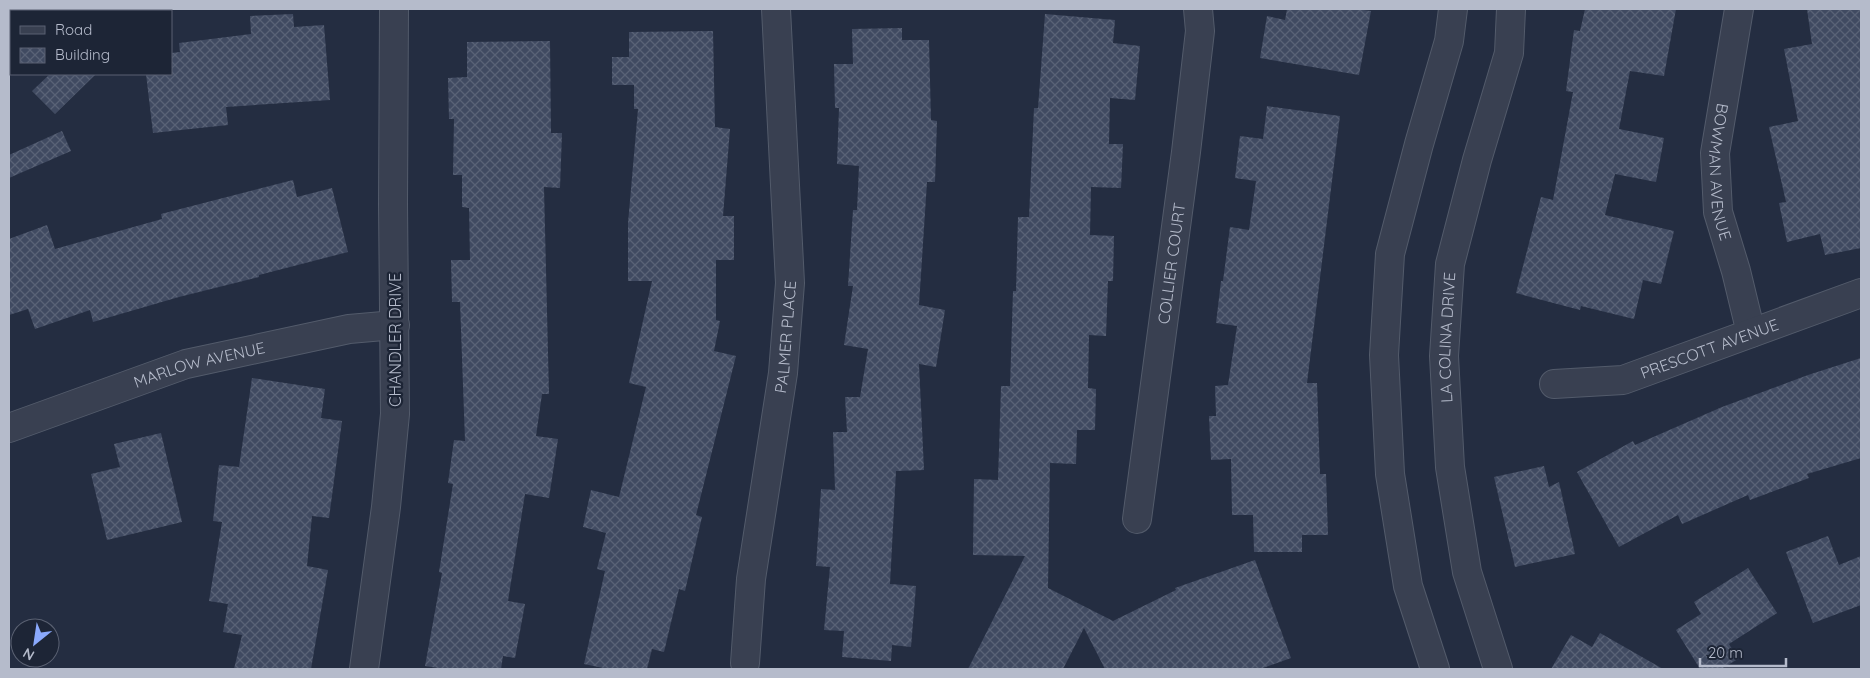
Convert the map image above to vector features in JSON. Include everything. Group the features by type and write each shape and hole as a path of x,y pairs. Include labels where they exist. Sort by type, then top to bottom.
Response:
{"street":[{"name":"CHANDLER DRIVE","path":"364,669 386,507 396,414 393,204 394,9"},
{"name":"PALMER PLACE","path":"745,663 751,580 783,373 790,283 776,9"},
{"name":"COLLIER COURT","path":"1137,519 1187,142 1200,31 1198,9"},
{"path":"1435,669 1408,586 1390,474 1384,355 1390,254 1449,41 1452,9"},
{"name":"LA COLINA DRIVE","path":"1498,669 1467,572 1450,467 1444,356 1450,264 1476,160 1509,53 1511,9"},
{"name":"BOWMAN AVENUE","path":"1739,9 1715,153 1718,212 1736,271 1750,333"},
{"name":"PRESCOTT AVENUE","path":"1554,384 1623,380 1861,293"},
{"name":"MARLOW AVENUE","path":"9,428 186,364 348,329 396,325"}],"building":[{"path":"1287,9 1356,9 1371,11 1359,75 1260,58 1267,16 1285,20"},
{"path":"1585,9 1676,9 1664,76 1630,71 1619,129 1664,138 1656,182 1615,174 1605,215 1674,231 1661,284 1643,280 1634,319 1581,306 1580,310 1516,293 1541,197 1553,200 1573,92 1566,91 1574,30 1580,31"},
{"path":"1807,9 1861,9 1861,248 1825,255 1820,234 1787,242 1779,203 1786,202 1769,127 1798,121 1784,49 1812,44"},
{"path":"293,14 294,27 324,25 330,100 226,107 228,125 153,133 146,75 172,75 172,53 180,52 179,43 251,34 250,16"},
{"path":"1045,14 1115,20 1113,43 1140,46 1135,100 1110,98 1109,144 1123,144 1121,188 1091,187 1090,235 1114,236 1113,281 1108,281 1106,336 1089,335 1088,388 1096,389 1095,430 1077,430 1076,464 1050,463 1048,588 1113,621 1176,590 1175,588 1255,560 1291,658 1260,669 1105,669 1084,628 1063,669 968,669 1025,556 973,555 974,479 998,480 1001,386 1010,386 1013,291 1016,291 1018,217 1029,217 1034,108 1038,108"},
{"path":"902,28 902,40 929,40 931,120 937,121 935,182 927,182 919,305 945,310 936,367 919,364 924,470 896,471 890,584 916,586 911,647 892,645 891,661 842,657 844,631 824,630 830,567 816,566 821,489 835,490 833,432 847,432 845,397 860,397 868,349 844,345 853,286 848,286 853,210 857,210 859,166 837,164 839,108 835,108 834,64 853,64 852,29"},
{"path":"713,31 715,127 730,129 723,216 734,216 734,260 716,260 716,320 720,321 714,351 736,356 696,515 702,517 685,591 679,589 664,652 652,649 647,669 608,669 584,664 605,571 597,569 606,533 583,527 591,490 619,497 646,387 629,383 652,281 628,281 628,223 638,109 634,109 634,85 612,85 612,57 629,57 629,32"},
{"path":"550,41 551,133 562,133 560,188 544,187 549,394 542,394 536,436 558,439 549,498 525,494 508,601 525,604 515,658 503,656 501,669 444,669 425,666 442,573 439,572 453,484 448,483 454,440 465,441 460,302 452,302 451,260 470,260 469,208 462,207 462,175 453,175 454,119 449,119 448,78 467,77 467,42"},
{"path":"49,75 95,75 55,114 32,91"},
{"path":"1267,106 1340,116 1307,383 1317,383 1320,474 1326,474 1328,535 1302,535 1302,552 1254,552 1253,515 1232,515 1231,459 1211,460 1209,416 1216,416 1215,386 1228,385 1237,326 1216,323 1221,281 1223,281 1230,227 1249,230 1256,181 1235,178 1240,136 1263,139"},
{"path":"62,131 71,151 9,178 9,155"},
{"path":"293,180 297,197 332,188 348,252 93,322 90,310 35,329 28,309 9,315 9,239 47,225 55,249 162,219 161,214"},
{"path":"1861,358 1861,458 1807,474 1809,478 1750,500 1748,495 1682,524 1678,515 1619,547 1577,472 1633,441 1635,445 1722,407 1808,375"},
{"path":"252,378 325,389 321,418 342,421 329,518 312,516 307,566 328,570 311,669 234,669 242,635 223,632 228,604 209,601 222,522 213,521 219,465 239,467"},
{"path":"161,433 182,522 107,540 91,474 120,467 114,444"},
{"path":"1544,466 1549,487 1559,482 1575,554 1515,567 1494,477"},
{"path":"1828,536 1839,565 1861,556 1861,605 1813,623 1786,552"},
{"path":"1748,568 1777,613 1729,644 1738,659 1721,669 1700,669 1676,630 1701,614 1694,602"},
{"path":"1600,633 1663,669 1551,669 1571,635 1592,647"}]}
